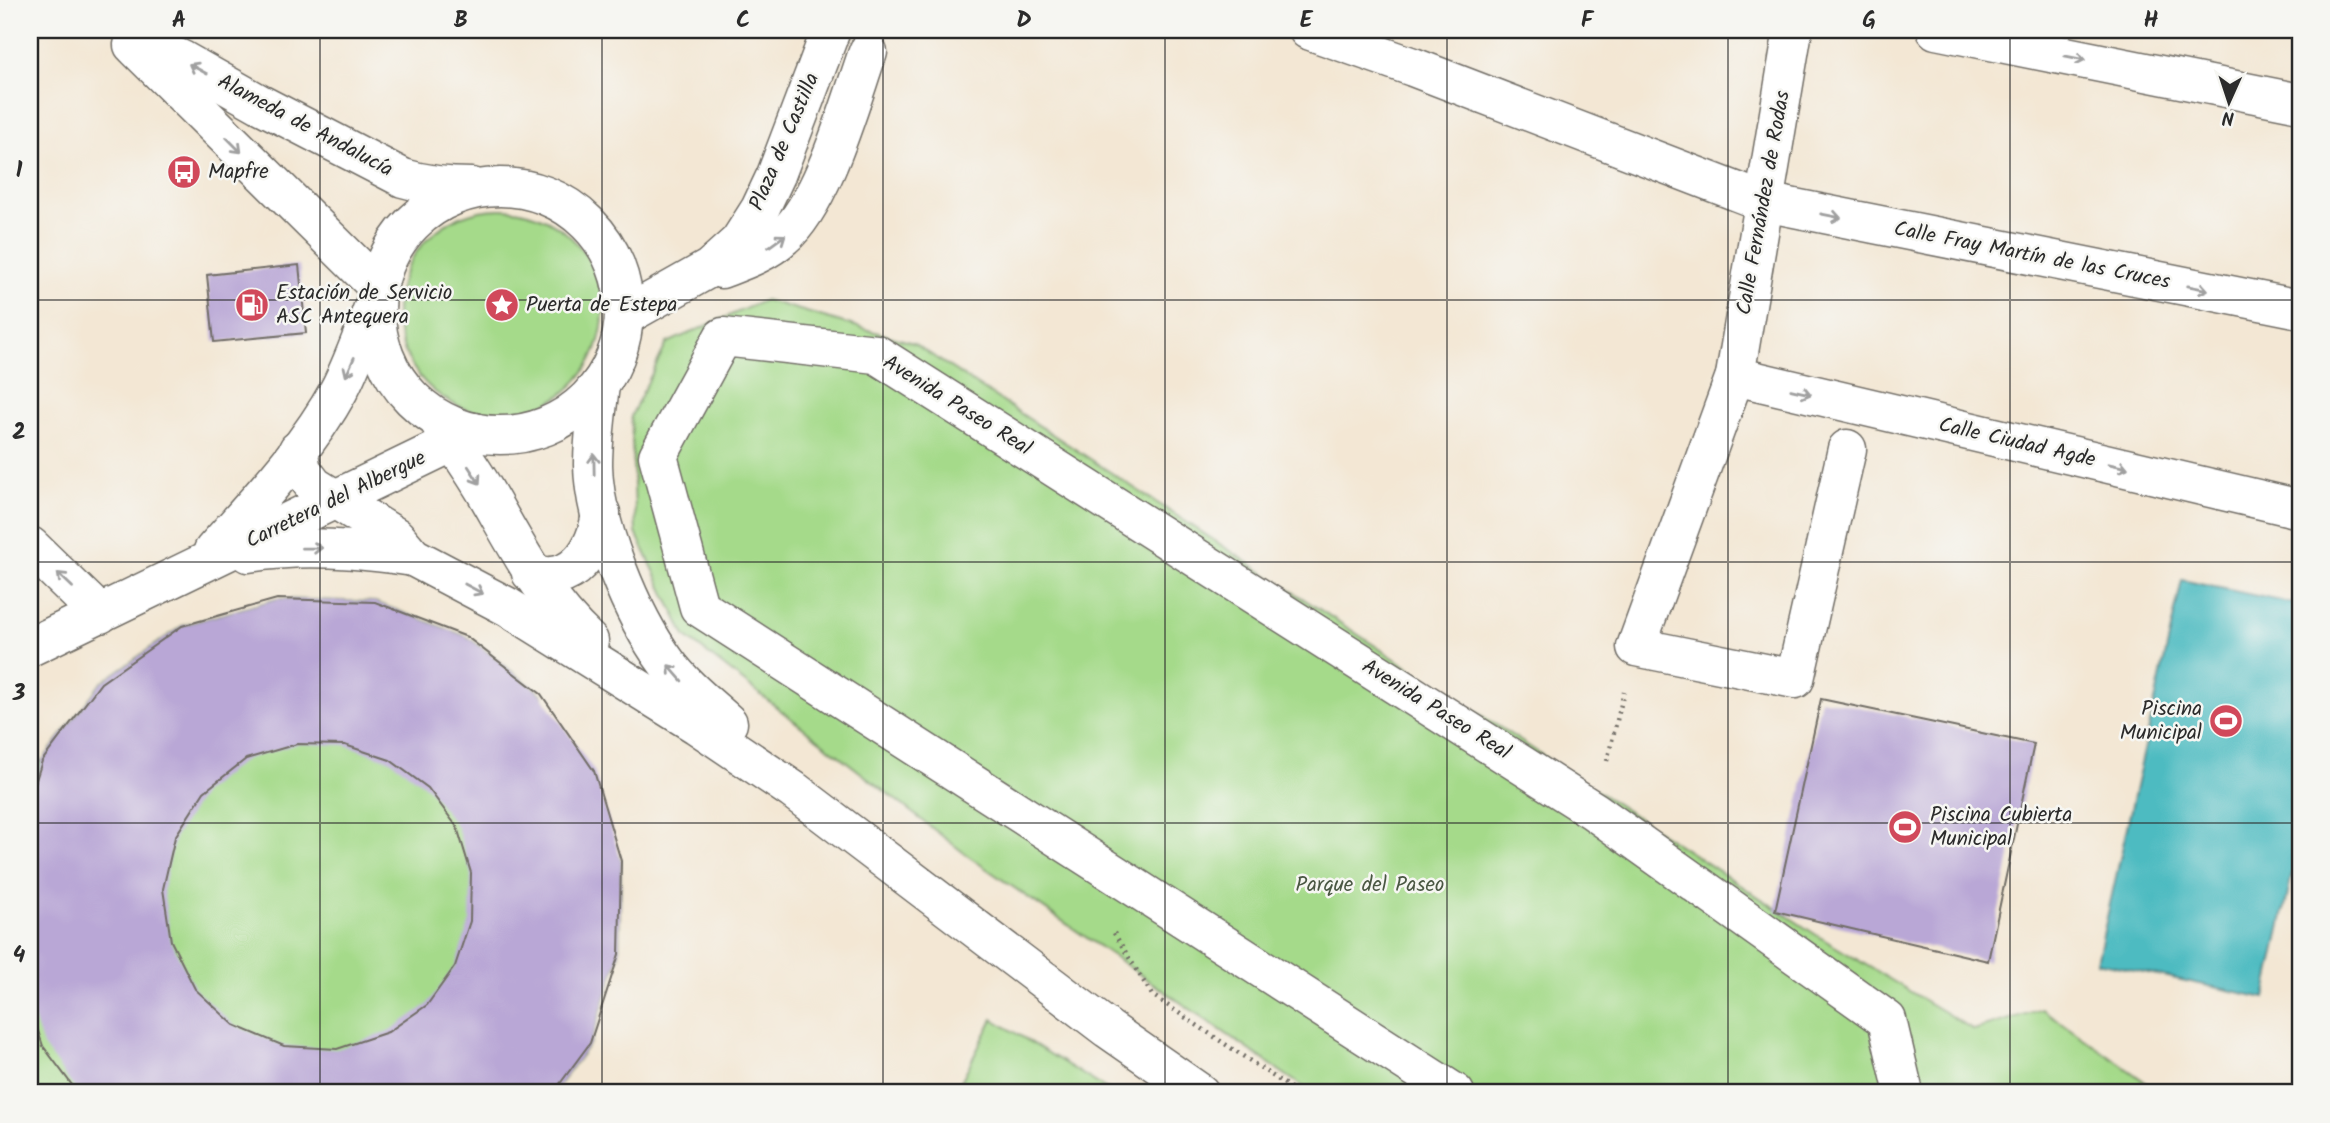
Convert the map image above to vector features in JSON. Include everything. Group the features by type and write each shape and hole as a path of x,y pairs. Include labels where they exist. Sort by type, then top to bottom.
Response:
{"street":[{"name":"Plaza de Castilla","path":"625,316 693,280 728,255 739,242 760,209 776,175 831,30"},
{"name":"Calle Fray Martín de las Cruces","path":"1308,30 1426,72 1764,202 2300,309"},
{"name":"Calle Fernández de Rodas","path":"1636,647 1735,376 1793,30"},
{"path":"1936,30 2300,103"},
{"name":"Alameda de Andalucía","path":"122,38 154,47 182,60 403,178 441,187 483,187"},
{"name":"Alameda de Andalucía","path":"122,38 376,295"},
{"path":"693,280 750,258 783,238 795,225 821,182 868,52"},
{"path":"455,431 491,435 521,433 549,425 575,410 600,385 618,353 625,316 621,280 607,247 584,218 554,199 519,188 483,187 442,200 408,226 385,262 376,295 377,332 388,367 409,396 455,431 531,573 570,623 640,683 651,696"},
{"name":"Carretera del Albergue","path":"197,568 258,502 337,393 376,295"},
{"name":"Avenida Paseo Real","path":"1455,1093 699,607 657,456 723,337 876,354 1594,811 1887,1020 1904,1093"},
{"name":"Calle Ciudad Agde","path":"1735,376 2300,509"},
{"path":"600,385 593,465 607,539 630,599 666,661 692,691 743,736 793,790"},
{"name":"Carretera del Albergue","path":"30,647 334,501 455,431"},
{"path":"1636,647 1796,679 1847,449"},
{"path":"298,450 302,470 307,479 334,501 396,537 413,557 508,607 651,696 793,790 1108,1029 1200,1093"},
{"path":"531,573 547,577 565,573 574,567 589,552 601,513"},
{"path":"30,546 100,614"},
{"name":"Carretera del Albergue","path":"197,568 235,555 267,550 357,549 413,557"}],"path":[{"path":"1594,811 1636,647"}],"green space":[{"path":"500,209 539,217 557,226 573,239 586,255 595,273 603,312 595,351 586,369 573,385 557,398 539,407 500,415 461,407 443,398 427,385 414,369 405,351 397,312 405,273 414,255 427,239 443,226 461,217"},
{"name":"Parque del Paseo","path":"765,300 913,343 1818,936 1974,1030 2042,1009 2161,1093 1312,1093 968,856 685,636 636,533 631,416 667,343"},
{"path":"277,599 375,602 467,637 541,694 621,861 619,954 590,1043 553,1093 30,1093 30,763 42,761 101,683 182,626"},
{"path":"993,1019 1113,1093 955,1093"}],"water":[{"name":"Piscina Municipal","path":"2182,580 2300,605 2300,837 2265,998 2097,962"}],"building":[{"path":"299,265 306,333 214,342 207,275"},
{"path":"277,599 375,602 467,637 541,694 594,771 621,861 619,954 590,1043 553,1093 78,1093 43,1046 30,1007 30,799 42,761 101,683 182,626","holes":["297,744 345,745 390,760 428,788 457,827 471,873 470,921 455,966 427,1005 388,1032 337,1049 284,1046 234,1025 195,989 171,941 163,889 175,837 204,792 246,759"]},
{"name":"Piscina Cubierta Municipal","path":"1821,699 2034,744 1988,961 1775,911"}],"place":[{"name":"Mapfre","path":"184,172"},
{"name":"Estación de Servicio ASC Antequera","path":"252,305"},
{"name":"Puerta de Estepa","path":"502,305"},
{"name":"Piscina Municipal","path":"2226,721"},
{"name":"Piscina Cubierta Municipal","path":"1905,827"}]}
